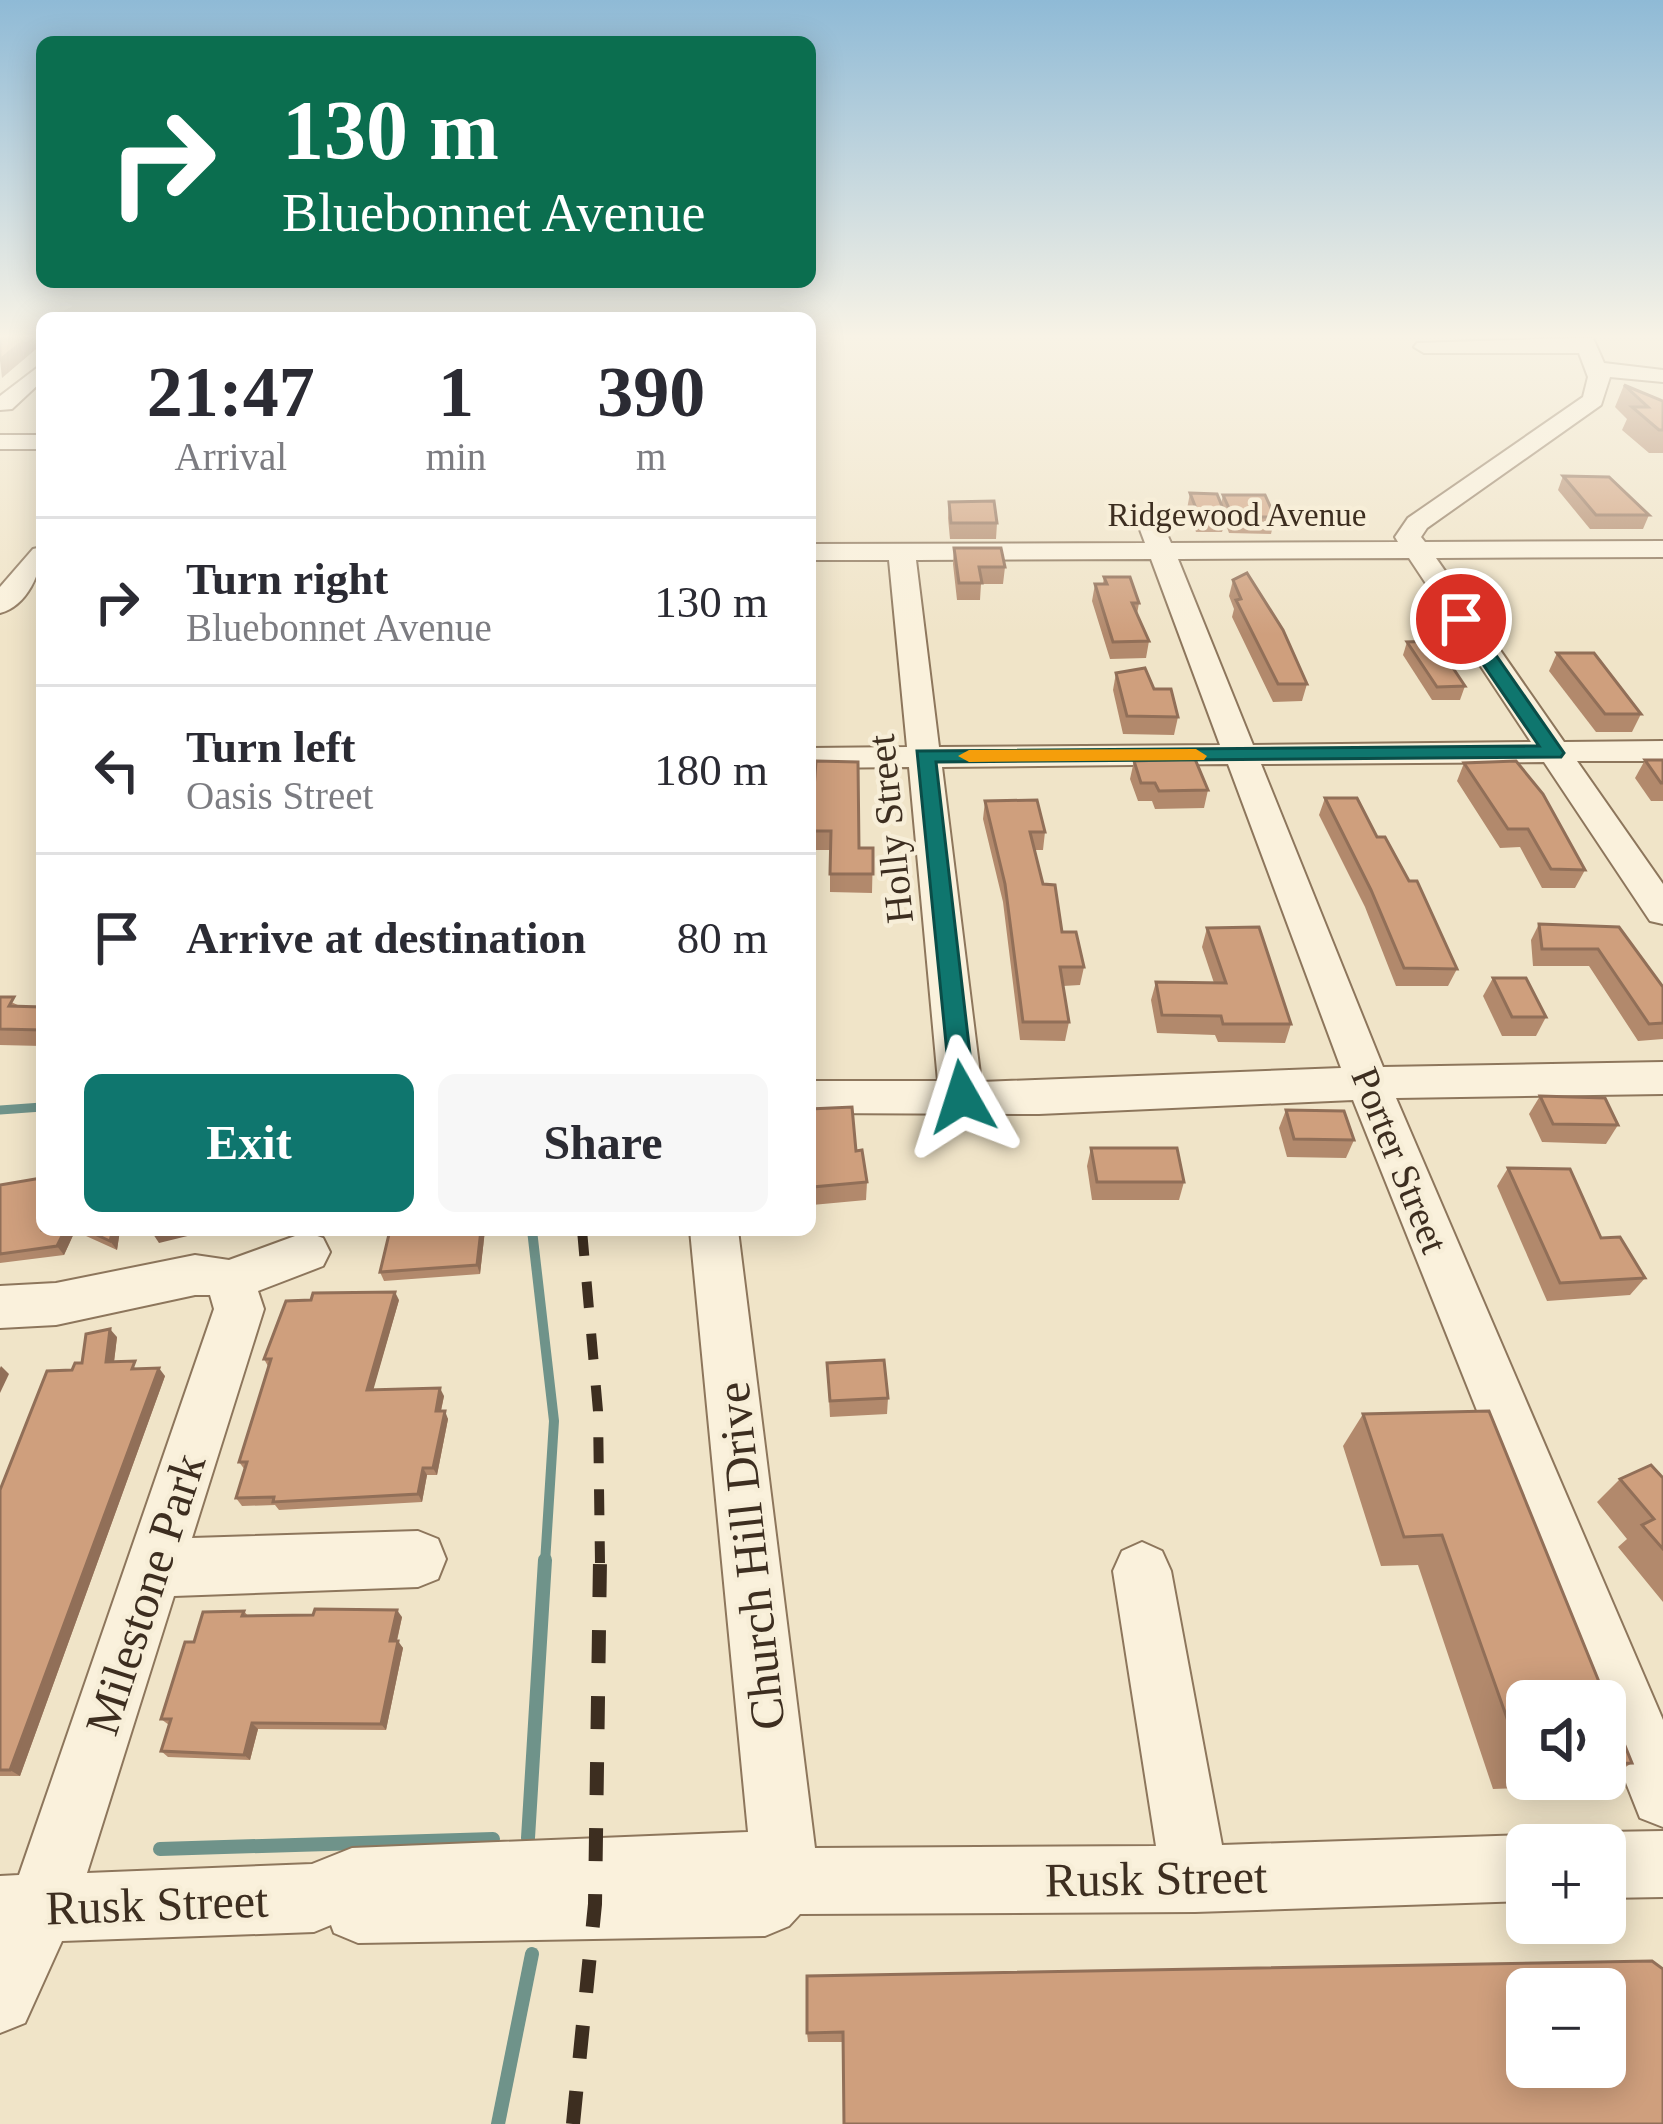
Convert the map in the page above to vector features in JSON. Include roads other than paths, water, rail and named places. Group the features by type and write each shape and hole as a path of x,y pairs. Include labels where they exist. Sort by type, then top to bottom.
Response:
{"street":[{"path":"1542,437 1417,523 1408,537 1663,912"},
{"path":"0,442 36,442"},
{"name":"Ridgewood Avenue","path":"816,552 902,553 1154,535 1415,551 1663,549"},
{"name":"Porter Street","path":"1154,535 1368,1083 1663,1796"},
{"name":"Holly Street","path":"902,553 962,1097"},
{"path":"0,604 36,564"},
{"path":"816,758 1663,751"},
{"path":"816,1097 1039,1098 1368,1083 1663,1078"},
{"name":"Church Hill Drive","path":"715,1236 786,1881"},
{"path":"0,1307 56,1304 195,1275 230,1281 306,1252"},
{"name":"Milestone Park","path":"0,1998 21,1909 154,1568 238,1309 230,1281"},
{"path":"154,1568 418,1559"},
{"path":"1142,1571 1195,1879"},
{"path":"1626,1865 1663,1864"},
{"name":"Rusk Street","path":"21,1909 314,1898 336,1910 765,1902 786,1881 1195,1879 1506,1869"}],"waterway":[{"path":"0,1110 36,1107"},
{"path":"533,1236 554,1421 545,1563"},
{"path":"528,1838 545,1560"},
{"path":"160,1849 493,1839"},
{"path":"498,2124 532,1954"}],"railway":[{"path":"583,1236 598,1411 600,1561"},
{"path":"573,2124 595,1904 600,1561"}]}
